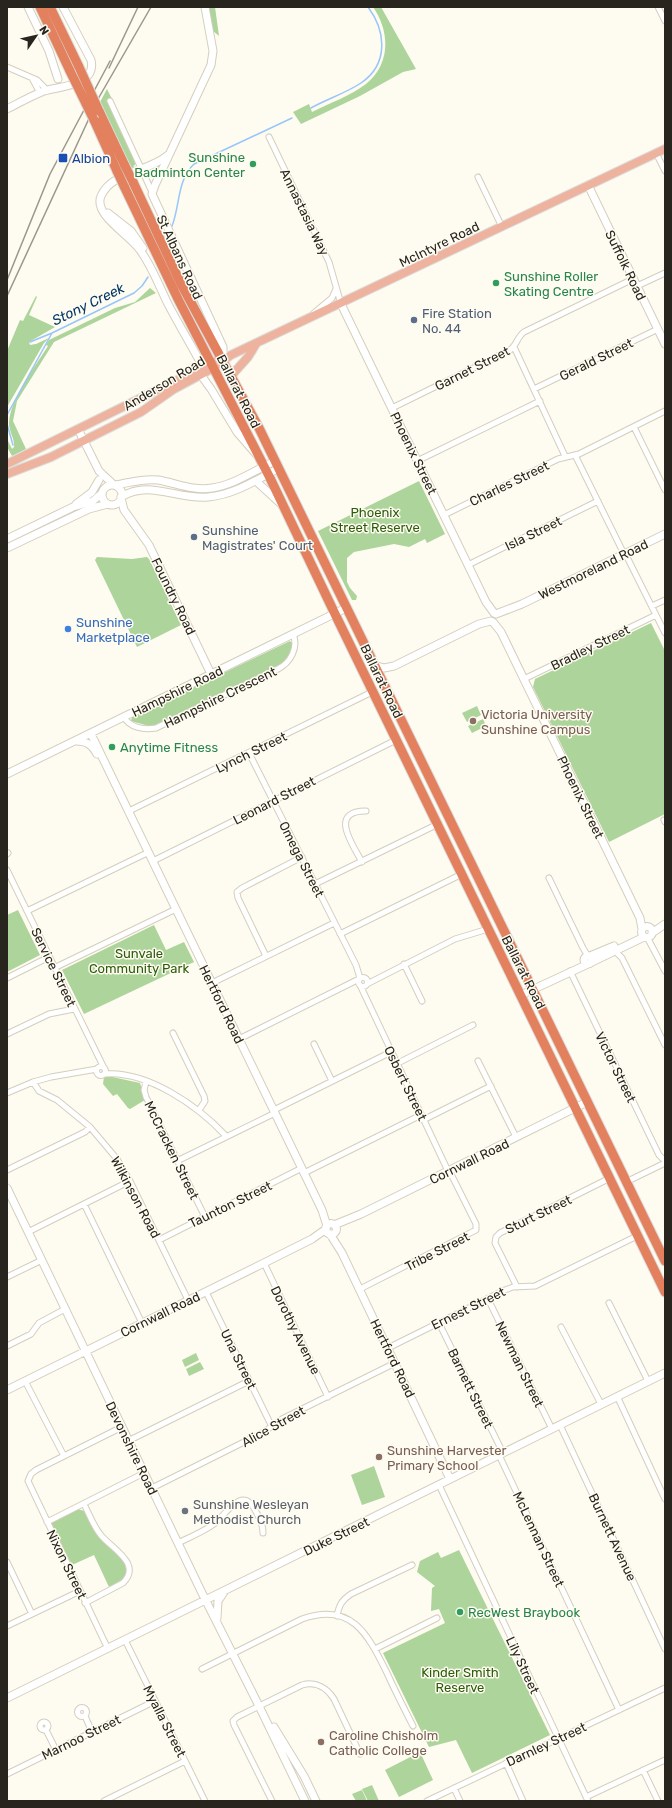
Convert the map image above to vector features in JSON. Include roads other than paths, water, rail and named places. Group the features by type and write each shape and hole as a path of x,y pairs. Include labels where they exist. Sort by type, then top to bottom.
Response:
{"highway":[{"name":"Ballarat Road","path":"40,7 100,111 121,169"},
{"name":"Ballarat Road","path":"50,7 94,120 121,169 187,316 205,369 264,466 284,506 372,692 438,824 665,1292"},
{"name":"Ballarat Road","path":"128,184 277,464 665,1261"},
{"path":"354,653 362,654 368,651"}],"main road":[{"name":"McIntyre Road","path":"223,360 665,149"},
{"path":"231,376 248,357 256,344"},
{"name":"Anderson Road","path":"7,464 223,360"},
{"name":"Anderson Road","path":"7,474 51,457 141,412 205,369"}],"street":[{"path":"28,7 49,51 58,84"},
{"path":"7,109 41,90 58,84 86,78 91,71 92,64 86,48 63,7"},
{"path":"152,192 182,123 212,60 212,46 205,7"},
{"path":"658,7 665,21"},
{"path":"7,67 31,78 41,90"},
{"path":"110,101 152,192"},
{"path":"155,162 165,153 182,123"},
{"name":"Annastasia Way","path":"269,137 329,262 341,304"},
{"path":"656,153 665,171"},
{"path":"169,154 113,183 104,192 100,202 103,214 134,240 146,258 177,321 205,369 211,388 237,432 264,466"},
{"path":"478,177 502,227"},
{"name":"Suffolk Road","path":"588,185 664,340"},
{"name":"St Albans Road","path":"152,192 156,204 223,347 223,360"},
{"path":"637,286 665,273"},
{"name":"Garnet Street","path":"392,408 514,347 518,338 524,332 633,279"},
{"path":"302,322 332,298 336,289"},
{"name":"Phoenix Street","path":"341,304 665,970"},
{"path":"177,321 187,316"},
{"name":"Gerald Street","path":"534,389 658,329"},
{"path":"514,347 566,456"},
{"path":"417,461 540,401"},
{"name":"Charles Street","path":"444,515 566,456 575,455 665,411"},
{"path":"634,426 665,490"},
{"path":"78,429 98,470 104,500 109,504"},
{"path":"575,455 665,633"},
{"path":"7,539 73,507 92,501 102,493 106,486 140,480 152,480 189,488 207,489 223,485 264,466 277,464"},
{"path":"7,548 89,509 109,504 117,504 121,498 132,491 144,489 157,490 191,498 208,497 234,491 256,481 264,466"},
{"path":"98,470 121,491 121,498"},
{"path":"73,507 92,492 99,480"},
{"path":"256,481 284,506"},
{"name":"Foundry Road","path":"121,498 123,509 149,545 211,674"},
{"name":"Isla Street","path":"468,565 598,501"},
{"name":"Foundry Road","path":"109,504 132,520"},
{"name":"Westmoreland Road","path":"382,681 384,674 394,666 665,534"},
{"path":"652,606 665,600"},
{"name":"Hampshire Road","path":"7,774 92,734 346,608"},
{"name":"Bradley Street","path":"524,679 656,615"},
{"name":"Hampshire Crescent","path":"124,717 132,726 149,729 156,728 278,669 287,663 293,653 296,643 293,634"},
{"name":"Westmoreland Road","path":"374,665 384,668 394,666"},
{"name":"Lynch Street","path":"129,811 372,692"},
{"name":"Hertford Road","path":"92,734 395,1363 452,1478"},
{"name":"Leonard Street","path":"153,861 396,740"},
{"path":"74,742 83,741 90,744 108,767"},
{"name":"Omega Street","path":"249,753 363,981"},
{"path":"362,862 346,830 345,824 346,819 350,816 361,811 366,811"},
{"path":"315,884 438,824"},
{"path":"27,911 149,852"},
{"path":"266,956 236,892 302,857"},
{"name":"Service Street","path":"7,867 8,872 98,1059 101,1070"},
{"path":"340,934 462,874"},
{"path":"549,878 588,959"},
{"path":"54,968 176,909"},
{"path":"212,983 334,923"},
{"path":"521,995 570,971 598,954 664,924"},
{"path":"239,1039 349,985 378,977 455,939 488,929"},
{"path":"588,959 615,952 647,932"},
{"path":"622,958 623,948"},
{"path":"615,952 622,958 665,1045"},
{"path":"7,978 49,957"},
{"path":"404,964 422,1001"},
{"name":"Victor Street","path":"570,971 659,1155 665,1162"},
{"name":"Osbert Street","path":"363,981 364,996 449,1170"},
{"path":"7,1034 49,1014 74,1009"},
{"path":"396,1064 473,1026"},
{"path":"174,1033 204,1096 205,1101 199,1110"},
{"path":"314,1044 332,1081"},
{"path":"177,1161 391,1052"},
{"path":"478,1060 516,1137"},
{"path":"7,1093 35,1081 64,1074 101,1070 146,1082 173,1093 199,1110 226,1136"},
{"name":"Wilkinson Road","path":"35,1081 45,1094 67,1108 90,1127 117,1159 130,1181 188,1300"},
{"name":"McCracken Street","path":"146,1082 144,1090 146,1096 205,1217"},
{"name":"Taunton Street","path":"158,1240 303,1171 491,1086"},
{"name":"Cornwall Road","path":"7,1390 587,1102"},
{"path":"7,1170 84,1132 90,1127"},
{"path":"626,1182 665,1162"},
{"name":"Tribe Street","path":"360,1289 476,1230 476,1224 449,1170"},
{"name":"Sturt Street","path":"517,1287 495,1243 497,1235 610,1178"},
{"path":"28,1232 130,1181"},
{"name":"Devonshire Road","path":"7,1188 128,1441 260,1706"},
{"path":"84,1204 142,1323"},
{"name":"Ernest Street","path":"388,1348 510,1288 535,1286 638,1236"},
{"path":"7,1277 42,1260"},
{"name":"Dorothy Avenue","path":"264,1263 328,1397"},
{"name":"Una Street","path":"206,1292 272,1427"},
{"name":"Newman Street","path":"488,1298 552,1429"},
{"path":"609,1303 648,1381"},
{"path":"7,1346 31,1334 39,1323 65,1310"},
{"name":"Barnett Street","path":"439,1323 501,1454"},
{"path":"561,1327 600,1404"},
{"name":"Alice Street","path":"152,1488 272,1427 282,1419 395,1363"},
{"name":"Duke Street","path":"7,1698 665,1373"},
{"path":"26,1381 64,1456 122,1427"},
{"path":"128,1441 249,1381"},
{"path":"617,1396 665,1499"},
{"name":"Burnett Avenue","path":"560,1425 665,1649"},
{"name":"McLennan Street","path":"501,1454 619,1710"},
{"name":"Nixon Street","path":"64,1456 36,1470 31,1474 29,1484 108,1649"},
{"path":"47,1522 144,1473"},
{"name":"Lily Street","path":"439,1485 587,1799"},
{"path":"178,1543 218,1521 233,1504 242,1500 248,1501 253,1505 262,1522 263,1533"},
{"path":"84,1504 100,1534 119,1551 130,1571 127,1580 124,1583 86,1602"},
{"path":"7,1562 32,1614"},
{"path":"337,1616 338,1607 348,1597 412,1565"},
{"path":"7,1626 80,1591"},
{"path":"218,1624 216,1615 218,1601 225,1591"},
{"path":"202,1669 302,1619 314,1615 326,1614 337,1616 349,1620 368,1636 412,1726"},
{"path":"375,1649 437,1618"},
{"name":"Myalla Street","path":"125,1640 205,1801"},
{"path":"272,1801 233,1723 235,1718 302,1685 310,1684 323,1688 334,1700 360,1754"},
{"name":"Darnley Street","path":"427,1801 665,1688"},
{"name":"Marnoo Street","path":"7,1774 155,1701"},
{"path":"260,1706 305,1801"},
{"path":"260,1706 271,1721 304,1776 316,1801"},
{"path":"85,1716 92,1732"},
{"path":"46,1730 56,1750"},
{"path":"587,1799 665,1760"},
{"path":"104,1801 185,1761"},
{"path":"506,1763 523,1801"},
{"path":"643,1770 658,1801"},
{"path":"454,1788 460,1801"}],"waterway":[{"name":"Stony Creek","path":"311,108 361,83 370,75 376,66 382,47 381,37 374,16 368,7"},
{"name":"Stony Creek","path":"172,226 182,185 189,170 194,164 292,118"},
{"name":"Stony Creek","path":"7,415 52,333 134,293 142,286 148,277"},
{"path":"30,342 52,333"},
{"name":"Stony Creek","path":"7,424 13,445"}],"railway":[{"path":"109,68 138,7"},
{"path":"7,296 98,99 151,7"},
{"path":"7,280 50,174 110,61"}],"place":[{"name":"Albion","path":"63,158"},
{"name":"Sunshine Badminton Center","path":"253,164"},
{"name":"Sunshine Roller Skating Centre","path":"496,283"},
{"name":"Fire Station No. 44","path":"414,320"},
{"name":"Sunshine Magistrates' Court","path":"194,537"},
{"name":"Sunshine Marketplace","path":"68,629"},
{"name":"Victoria University Sunshine Campus","path":"473,721"},
{"name":"Anytime Fitness","path":"112,747"},
{"name":"Sunshine Harvester Primary School","path":"379,1457"},
{"name":"Sunshine Wesleyan Methodist Church","path":"185,1511"},
{"name":"RecWest Braybook","path":"460,1612"},
{"name":"Caroline Chisholm Catholic College","path":"321,1742"}],"park label":[{"name":"Phoenix Street Reserve","path":"375,520"},
{"name":"Sunvale Community Park","path":"139,960"},
{"name":"Kinder Smith Reserve","path":"460,1680"}]}
